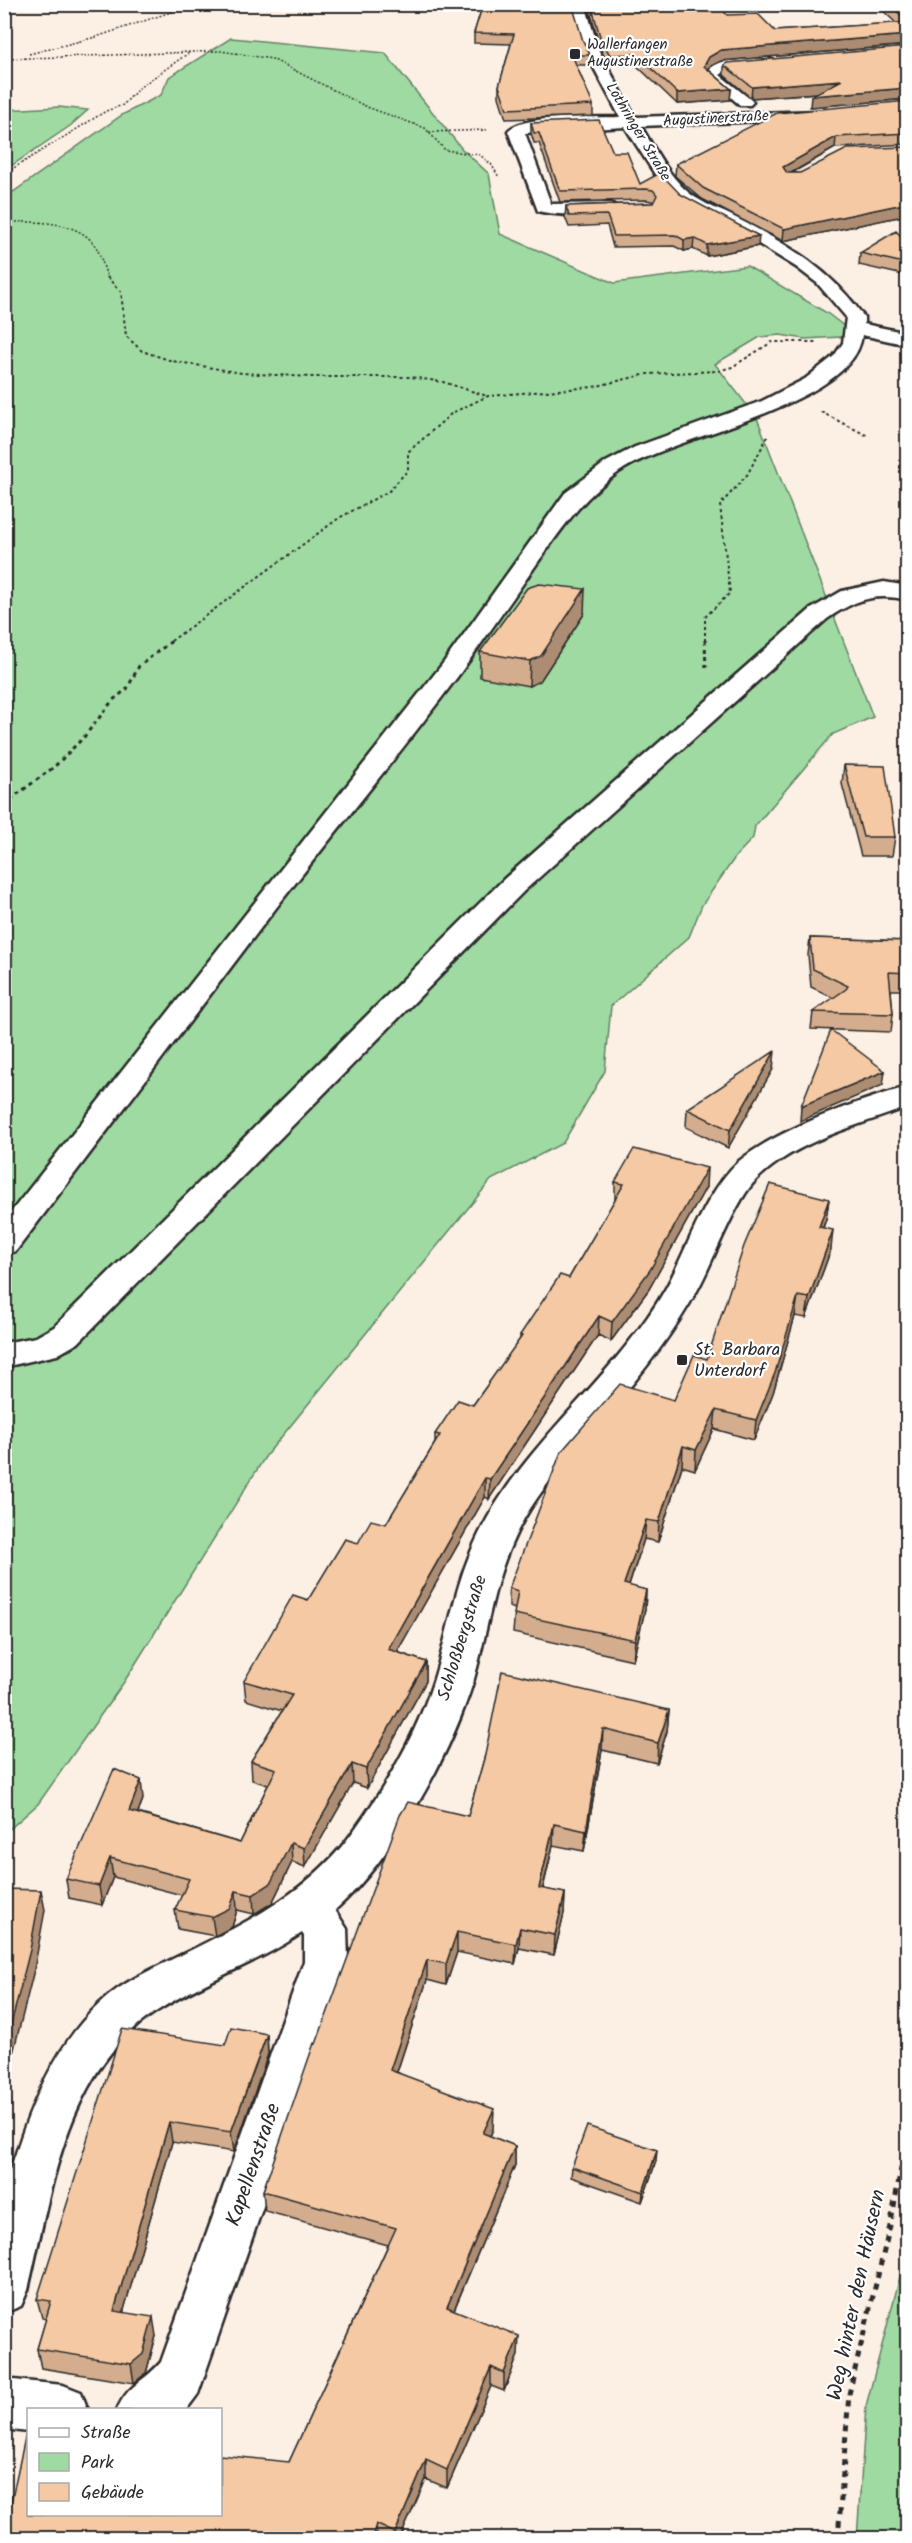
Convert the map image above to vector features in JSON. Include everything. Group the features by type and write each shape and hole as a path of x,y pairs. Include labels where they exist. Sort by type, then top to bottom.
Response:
{"street":[{"name":"Lothringer Straße","path":"578,4 588,44 656,167 672,188 686,199 760,239 823,279 847,303 855,317 854,335"},
{"path":"745,102 713,76 713,73 722,67 781,61"},
{"name":"Augustinerstraße","path":"516,131 528,126 826,113"},
{"path":"656,167 667,140 700,120"},
{"path":"516,131 544,207 547,209 624,208"},
{"path":"4,1244 270,898 452,667 573,498 613,466 642,451 730,419 795,400 830,371 854,335 908,339"},
{"path":"4,1355 45,1347 66,1335 514,885 840,598 859,591 880,588 908,593"},
{"name":"Schloßbergstraße","path":"4,2290 40,2146 63,2087 91,2041 135,2001 280,1928 326,1894 358,1857 419,1762 453,1682 474,1598 494,1542 528,1485 657,1329 680,1293 726,1203 743,1175 762,1159 798,1139 908,1096"},
{"name":"Kapellenstraße","path":"144,2408 167,2393 180,2377 326,1962 326,1929 306,1909"},
{"path":"4,2404 51,2408"}],"path":[{"path":"19,57 96,37 195,4"},
{"path":"4,174 106,111 123,105 140,87 190,51"},
{"path":"4,59 221,51 272,59 367,107 428,132 516,131"},
{"path":"428,132 445,150 480,155 491,164 499,177 513,185 537,187"},
{"path":"4,222 43,222 78,231 97,247 109,284 121,292 126,336 142,351 172,361 242,373 310,377 410,377 442,382 488,396"},
{"path":"4,804 54,767 84,737 113,700 127,689 139,666 221,602 322,533 339,518 388,491 408,470 408,452 452,413 488,396 593,387 647,374 718,371 732,367 772,342 854,335"},
{"path":"723,701 708,695 704,635 705,616 730,593 720,505 747,475 776,421 795,400 868,436"},
{"path":"908,1916 908,1947"},
{"name":"Weg hinter den Häusern","path":"838,2538 849,2394 891,2222 908,2131"}],"green space":[{"path":"231,38 385,53 462,149 489,174 500,234 614,283 747,266 827,313 857,336 805,339 780,335 760,337 715,364 757,418 873,717 833,734 755,826 753,838 736,856 702,905 689,937 611,1006 605,1071 563,1143 491,1180 265,1457 124,1682 38,1804 5,1833 5,198 122,115 161,95 169,77"},
{"path":"59,107 88,110 70,126 5,170 5,110"},
{"path":"907,2250 907,2538 857,2538 866,2406"}],"building":[{"path":"483,4 572,4 583,41 590,55 572,55 593,105 507,109 499,86 514,34 474,33"},
{"path":"591,4 718,4 727,15 758,14 775,31 908,22 908,35 721,50 709,57 704,66 731,89 677,93 636,54 610,55 601,40"},
{"path":"888,4 908,4 908,21"},
{"path":"908,47 908,88 811,96 842,80 752,87 724,65 727,63"},
{"path":"908,101 908,133 836,137 783,167 787,173 800,173 847,149 908,147 908,203 784,229 703,188 676,164 777,113"},
{"path":"599,120 613,152 627,152 640,184 660,173 680,194 759,236 707,245 694,238 684,240 675,235 614,236 607,215 569,216 566,206 653,203 657,195 653,190 646,189 560,191 539,133 534,133 531,123"},
{"path":"896,231 901,236 908,237 908,264 860,253"},
{"path":"539,584 585,589 541,656 530,661 480,652 527,588"},
{"path":"844,765 885,766 895,837 863,837"},
{"path":"810,938 908,941 908,973 889,972 893,1014 813,1012 848,986 813,969"},
{"path":"831,1030 885,1071 801,1106"},
{"path":"775,1051 730,1130 687,1109"},
{"path":"634,1149 707,1168 650,1270 612,1322 599,1316 490,1479 485,1478 420,1592 388,1649 426,1662 366,1769 352,1764 304,1848 291,1843 270,1884 253,1895 236,1891 230,1908 212,1917 175,1910 189,1879 110,1858 99,1886 66,1879 114,1769 141,1780 129,1811 240,1843 276,1769 251,1761 292,1695 244,1681 293,1595 308,1600 345,1539 358,1543 371,1520 386,1524 440,1435 435,1434 458,1400 473,1405 522,1336 520,1335 560,1275 569,1278 624,1184 615,1182"},
{"path":"770,1184 829,1199 819,1227 833,1230 809,1298 798,1296 775,1373 756,1420 716,1410 696,1450 683,1446 659,1522 646,1520 624,1584 646,1590 635,1640 514,1614 518,1591 509,1588 561,1452 620,1384 674,1400 694,1355 707,1359 744,1246"},
{"path":"502,1671 669,1710 658,1743 603,1729 586,1831 554,1824 539,1888 565,1893 555,1935 520,1928 516,1944 457,1932 446,1964 427,1960 390,2070 494,2109 483,2133 515,2146 447,2307 519,2336 504,2373 491,2367 447,2470 426,2460 395,2533 376,2524 372,2538 4,2538 27,2429 27,2516 222,2516 222,2455 289,2462 396,2228 263,2191 314,2043 316,2044 400,1815 408,1802 468,1816 485,1755"},
{"path":"4,1889 41,1890 30,1950 4,2052"},
{"path":"231,2027 267,2034 231,2132 169,2122 114,2311 153,2317 143,2354 131,2364 37,2349 51,2301 37,2299 122,2029 225,2045"},
{"path":"587,2126 657,2150 643,2192 572,2167"}],"place":[{"name":"Wallerfangen Augustinerstraße","path":"575,54"},
{"name":"St. Barbara Unterdorf","path":"682,1360"}]}
